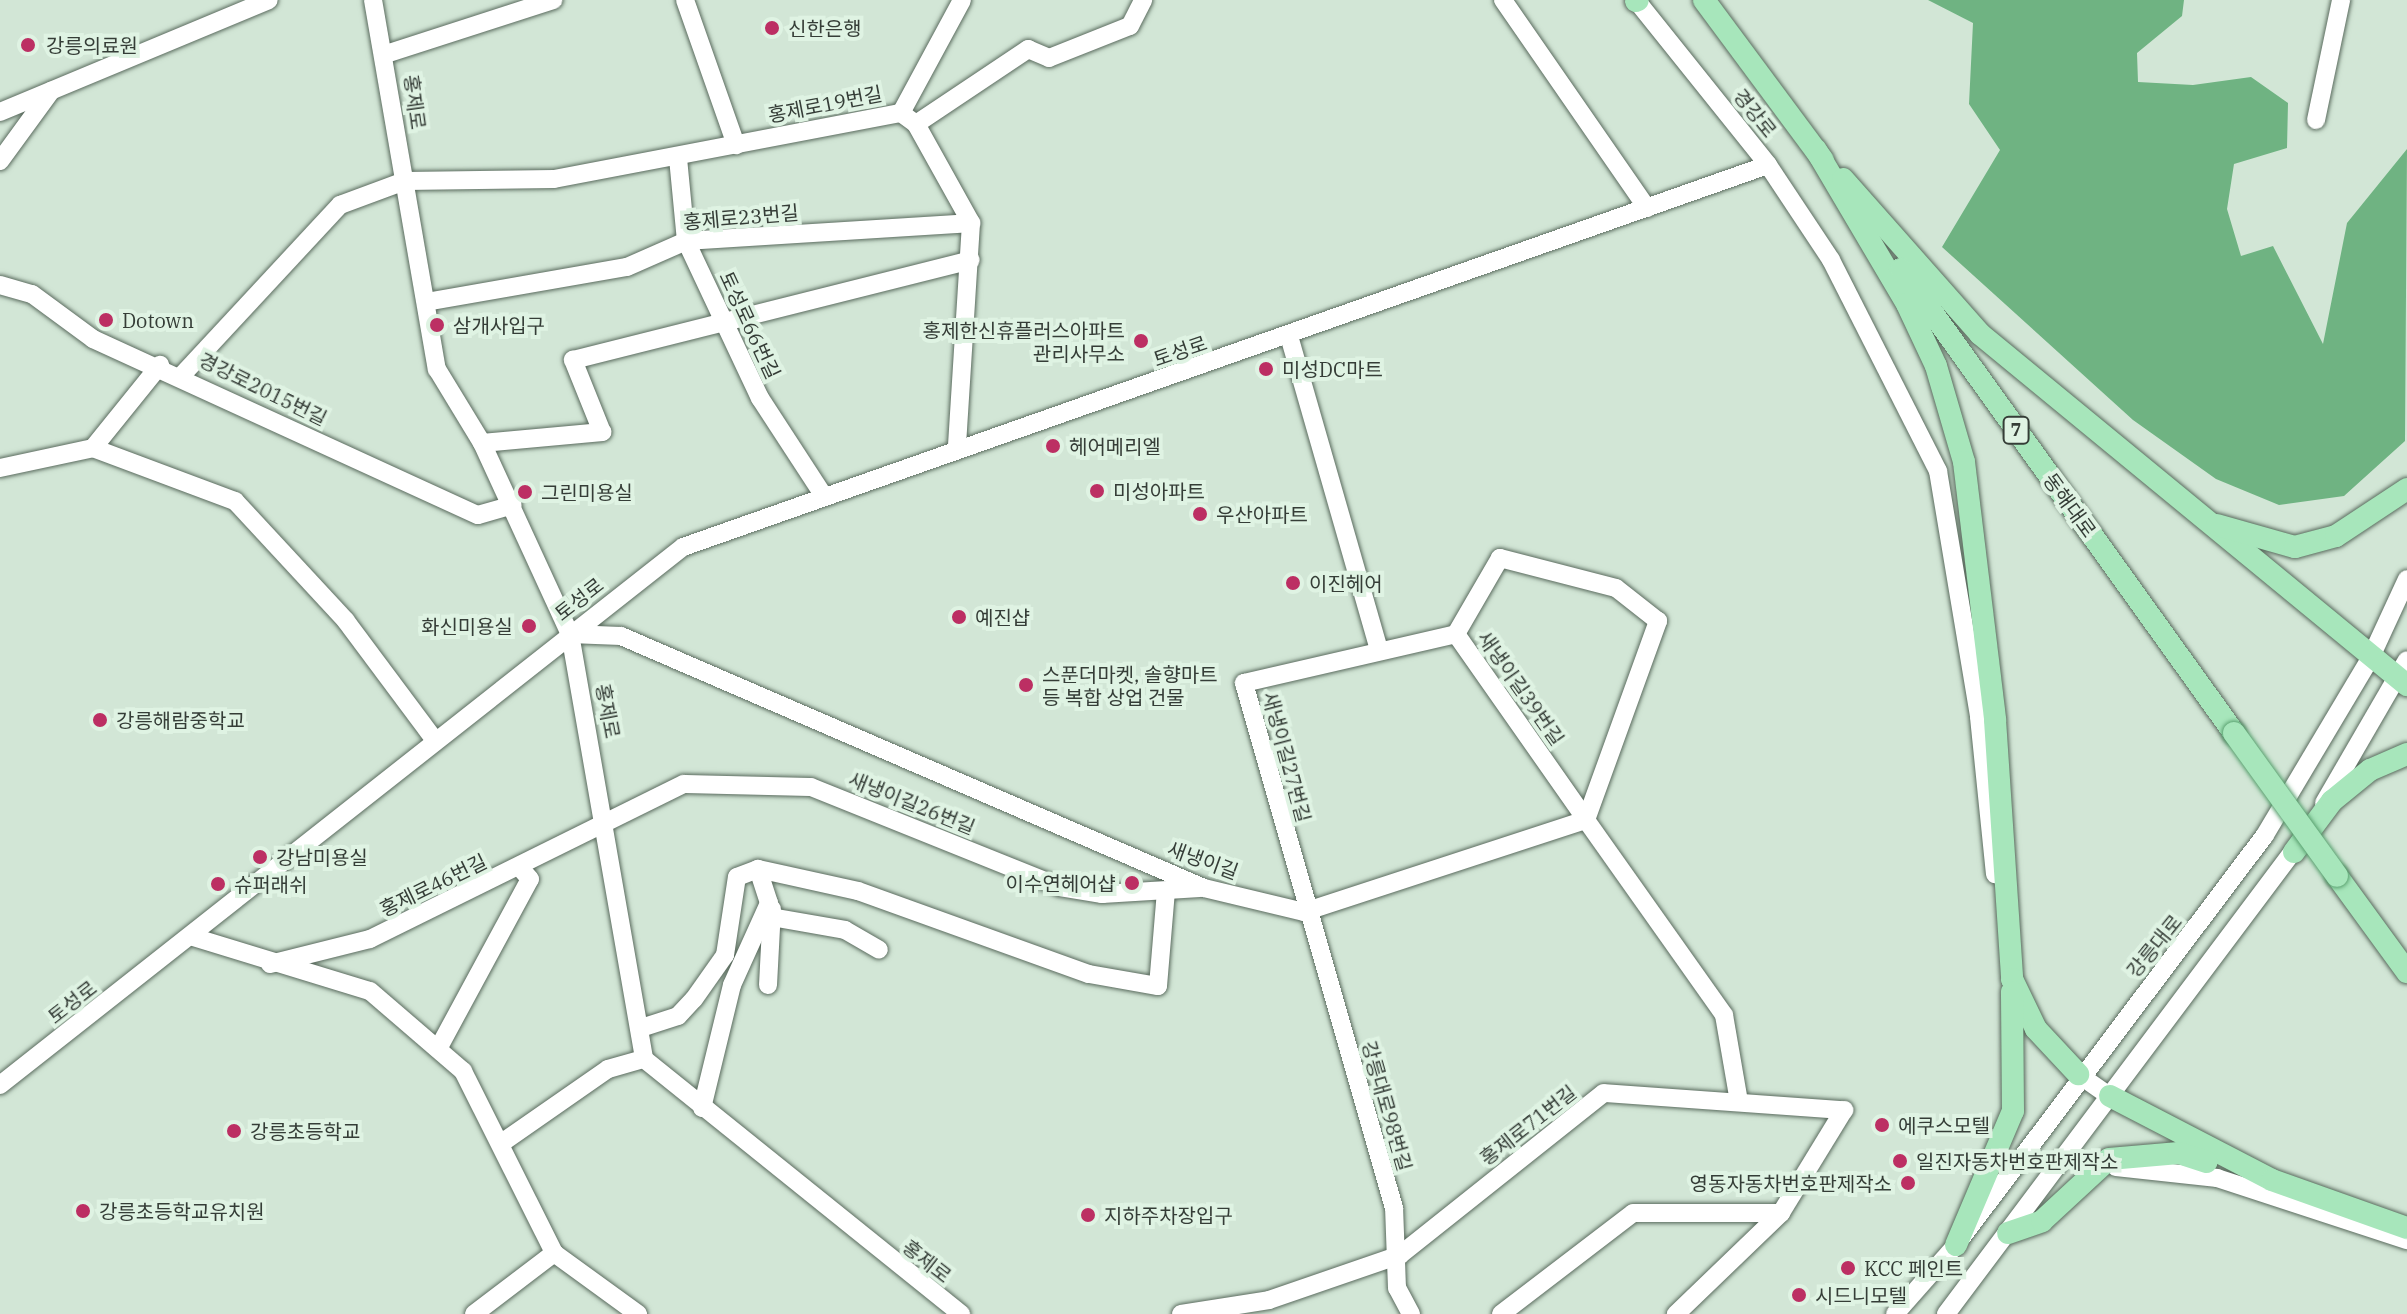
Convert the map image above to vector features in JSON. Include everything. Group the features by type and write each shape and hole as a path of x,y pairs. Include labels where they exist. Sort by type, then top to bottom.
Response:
{"main road":[{"name":"동해대로","path":"1704,0 1816,150 2407,972"},
{"path":"1798,127 1980,334 2370,659 2404,675"},
{"path":"1816,150 1907,304 1936,366 1964,462 1995,720 2012,979 2014,1092 2013,1111 1956,1245"},
{"path":"2198,518 2295,547 2336,536 2407,489"},
{"path":"2294,852 2332,801 2370,770 2407,754"},
{"path":"2012,979 2036,1029 2078,1074"},
{"path":"2110,1096 2272,1180"},
{"path":"2008,1233 2042,1221 2102,1165 2179,1153 2272,1180 2407,1228"}],"street":[{"path":"0,112 269,0"},
{"name":"홍제로","path":"373,0 386,54 437,369 482,443 570,634 607,826 644,1059 961,1314"},
{"path":"386,54 553,0"},
{"path":"685,0 736,145"},
{"path":"909,119 962,0"},
{"path":"909,119 1028,49 1049,58 1130,26 1143,0"},
{"path":"1503,0 1647,208"},
{"name":"경강로","path":"1637,0 1768,165 1831,260 1938,471 1979,717 2014,1092"},
{"path":"2316,120 2341,0"},
{"path":"0,161 51,91"},
{"path":"909,119 971,223 957,447"},
{"name":"홍제로19번길","path":"183,374 340,205 405,181 554,179 736,145 909,119"},
{"name":"토성로66번길","path":"678,158 686,241 760,398 824,496"},
{"name":"토성로","path":"0,1085 193,937 434,739 683,547 957,447 1289,336 1768,165"},
{"name":"홍제로23번길","path":"426,302 627,267 686,241 971,223"},
{"path":"482,443 602,432 573,360 971,260"},
{"name":"경강로2015번길","path":"0,285 32,294 93,339 183,374 478,515 513,505"},
{"path":"1289,336 1379,649"},
{"path":"93,448 160,365"},
{"path":"0,468 93,448 235,501 346,621 434,739"},
{"name":"새냉이길39번길","path":"1586,820 1658,621 1616,588 1500,558 1456,634 1586,820 1724,1015 1739,1102"},
{"name":"강릉대로","path":"1895,1314 1956,1245 2078,1074 2265,835 2370,659 2407,579"},
{"name":"새냉이길","path":"570,634 621,636 1204,888 1304,912"},
{"name":"새냉이길27번길","path":"1304,912 1244,683 1379,649 1456,634"},
{"path":"1946,1314 2294,852 2404,675"},
{"name":"새냉이길26번길","path":"607,826 684,784 811,787 1060,887 1166,891 1204,888"},
{"path":"1304,912 1586,820"},
{"name":"홍제로46번길","path":"270,964 370,939 607,826"},
{"path":"438,1049 530,879 520,868"},
{"path":"641,1028 678,1016 694,999 725,955 737,877 758,869 858,891 1089,974 1158,986 1166,891"},
{"path":"758,869 773,910 768,985"},
{"path":"773,910 845,930 879,950"},
{"path":"702,1108 732,985 773,910"},
{"name":"강릉대로98번길","path":"1304,912 1394,1208 1400,1255 1397,1288 1411,1314"},
{"path":"193,937 270,964 370,991 463,1071 503,1142 554,1253 638,1314"},
{"path":"503,1142 608,1069 644,1059"},
{"path":"2078,1074 2110,1096"},
{"name":"홍제로71번길","path":"1187,1314 1273,1307 1400,1255 1604,1093 1844,1110 1781,1213"},
{"path":"2102,1165 2217,1178 2407,1240"},
{"path":"1501,1314 1633,1213 1781,1213"},
{"path":"1676,1314 1781,1213"},
{"path":"474,1314 554,1253"}],"green space":[{"path":"1928,0 2184,0 2182,16 2137,53 2138,82 2193,85 2251,77 2288,103 2287,148 2234,164 2227,209 2241,256 2273,246 2323,344 2347,223 2407,149 2405,441 2344,496 2279,505 2216,479 2133,420 1942,247 2000,150 1969,104 1973,23"}],"place":[{"name":"신한은행","path":"772,28"},
{"name":"강릉의료원","path":"28,45"},
{"name":"Dotown","path":"106,320"},
{"name":"삼개사입구","path":"437,325"},
{"name":"홍제한신휴플러스아파트 관리사무소","path":"1141,341"},
{"name":"미성DC마트","path":"1266,369"},
{"name":"헤어메리엘","path":"1053,446"},
{"name":"미성아파트","path":"1097,491"},
{"name":"그린미용실","path":"525,492"},
{"name":"우산아파트","path":"1200,514"},
{"name":"이진헤어","path":"1293,583"},
{"name":"예진샵","path":"959,617"},
{"name":"화신미용실","path":"529,626"},
{"name":"스푼더마켓, 솔향마트 등 복합 상업 건물","path":"1026,685"},
{"name":"강릉해람중학교","path":"100,720"},
{"name":"강남미용실","path":"260,857"},
{"name":"이수연헤어샵","path":"1132,883"},
{"name":"슈퍼래쉬","path":"218,884"},
{"name":"에쿠스모텔","path":"1882,1125"},
{"name":"강릉초등학교","path":"234,1131"},
{"name":"일진자동차번호판제작소","path":"1900,1161"},
{"name":"영동자동차번호판제작소","path":"1908,1183"},
{"name":"강릉초등학교유치원","path":"83,1211"},
{"name":"지하주차장입구","path":"1088,1215"},
{"name":"KCC 페인트","path":"1848,1268"},
{"name":"시드니모텔","path":"1799,1295"}]}
